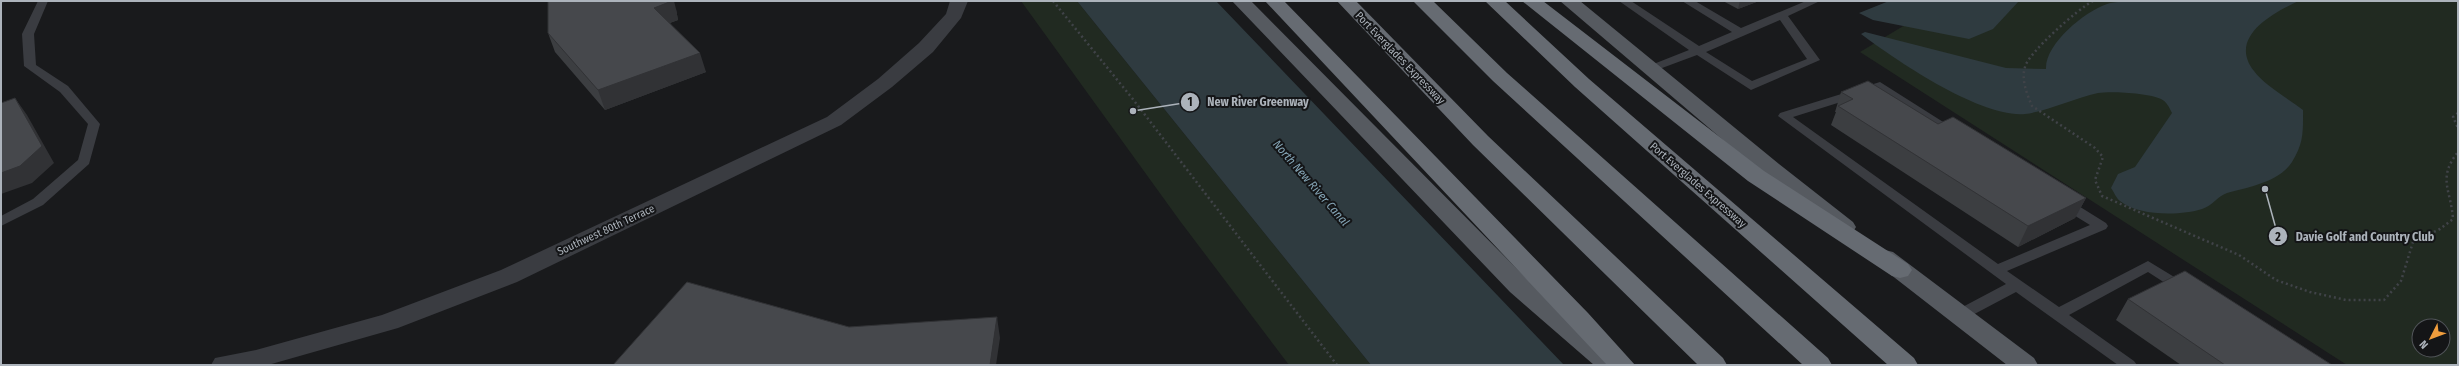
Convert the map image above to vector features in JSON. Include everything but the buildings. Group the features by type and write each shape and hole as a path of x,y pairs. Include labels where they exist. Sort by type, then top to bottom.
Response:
{"highway":[{"path":"1274,1 1374,108 1539,274 1622,365"},
{"path":"1332,1 1418,79"},
{"name":"Port Everglades Expressway","path":"1346,1 1418,79 1595,253 1714,365"},
{"path":"1422,1 1547,120 1819,365"},
{"name":"Port Everglades Expressway","path":"1494,1 1582,83 1905,365"},
{"path":"1531,1 1756,176 1900,270"}],"main road":[{"path":"1241,1 1519,286 1611,365"},
{"path":"1569,1 1771,168 1900,270 2026,365"}],"street":[{"name":"Southwest 80th Terrace","path":"224,365 256,360 389,322 509,276 834,122 880,88 940,35 955,11"}],"lane":[{"path":"1,222 38,202 84,161 94,124 64,89 30,66 28,34 43,1"},
{"path":"1624,1 1751,86 1814,60 1782,15"},
{"path":"1687,1 1741,33"},
{"path":"1650,68 1698,51 1815,1"},
{"path":"1967,141 1880,86 1784,116 2129,365"},
{"path":"1997,270 2101,226 2054,196"},
{"path":"2058,314 2148,266 2194,296"},
{"path":"1960,315 2017,285"}],"path":[{"path":"1053,1 1132,98 1337,365"},
{"path":"2093,1 2081,6 2063,21 2052,36 2026,62 2024,78 2027,95 2032,106 2095,148 2103,157 2094,179 2094,184 2102,196 2239,255 2276,280 2310,292 2354,300 2384,300 2396,290 2404,276 2413,242 2427,233 2447,226 2453,219 2451,198 2445,184 2445,169 2458,152"},
{"path":"2458,113 2453,117 2458,128"}],"shaded area":[{"path":"1021,1 1077,1 1371,365 1289,365 1180,221"},
{"path":"1939,1 2458,1 2458,365 2347,365 1860,52 1930,10"}],"water":[{"name":"North New River Canal","path":"1077,1 1216,1 1564,365 1371,365"},
{"path":"1889,1 2019,1 1993,29 1969,39 1873,20 1859,13"},
{"path":"2154,1 2299,1 2278,12 2257,27 2250,37 2246,47 2247,59 2258,76 2270,87 2303,110 2303,131 2301,143 2296,155 2286,169 2271,179 2253,186 2227,193 2206,208 2182,213 2171,214 2137,210 2120,201 2111,188 2118,174 2135,167 2172,113 2168,105 2163,100 2139,94 2104,92 2025,114 2007,113 1963,98 1940,86 1861,34 1865,32 2006,68 2046,69 2047,59 2052,49 2077,21 2088,14 2098,8 2112,3"}],"place":[{"name":"New River Greenway","path":"1133,111"},
{"name":"Davie Golf and Country Club","path":"2265,189"}]}
